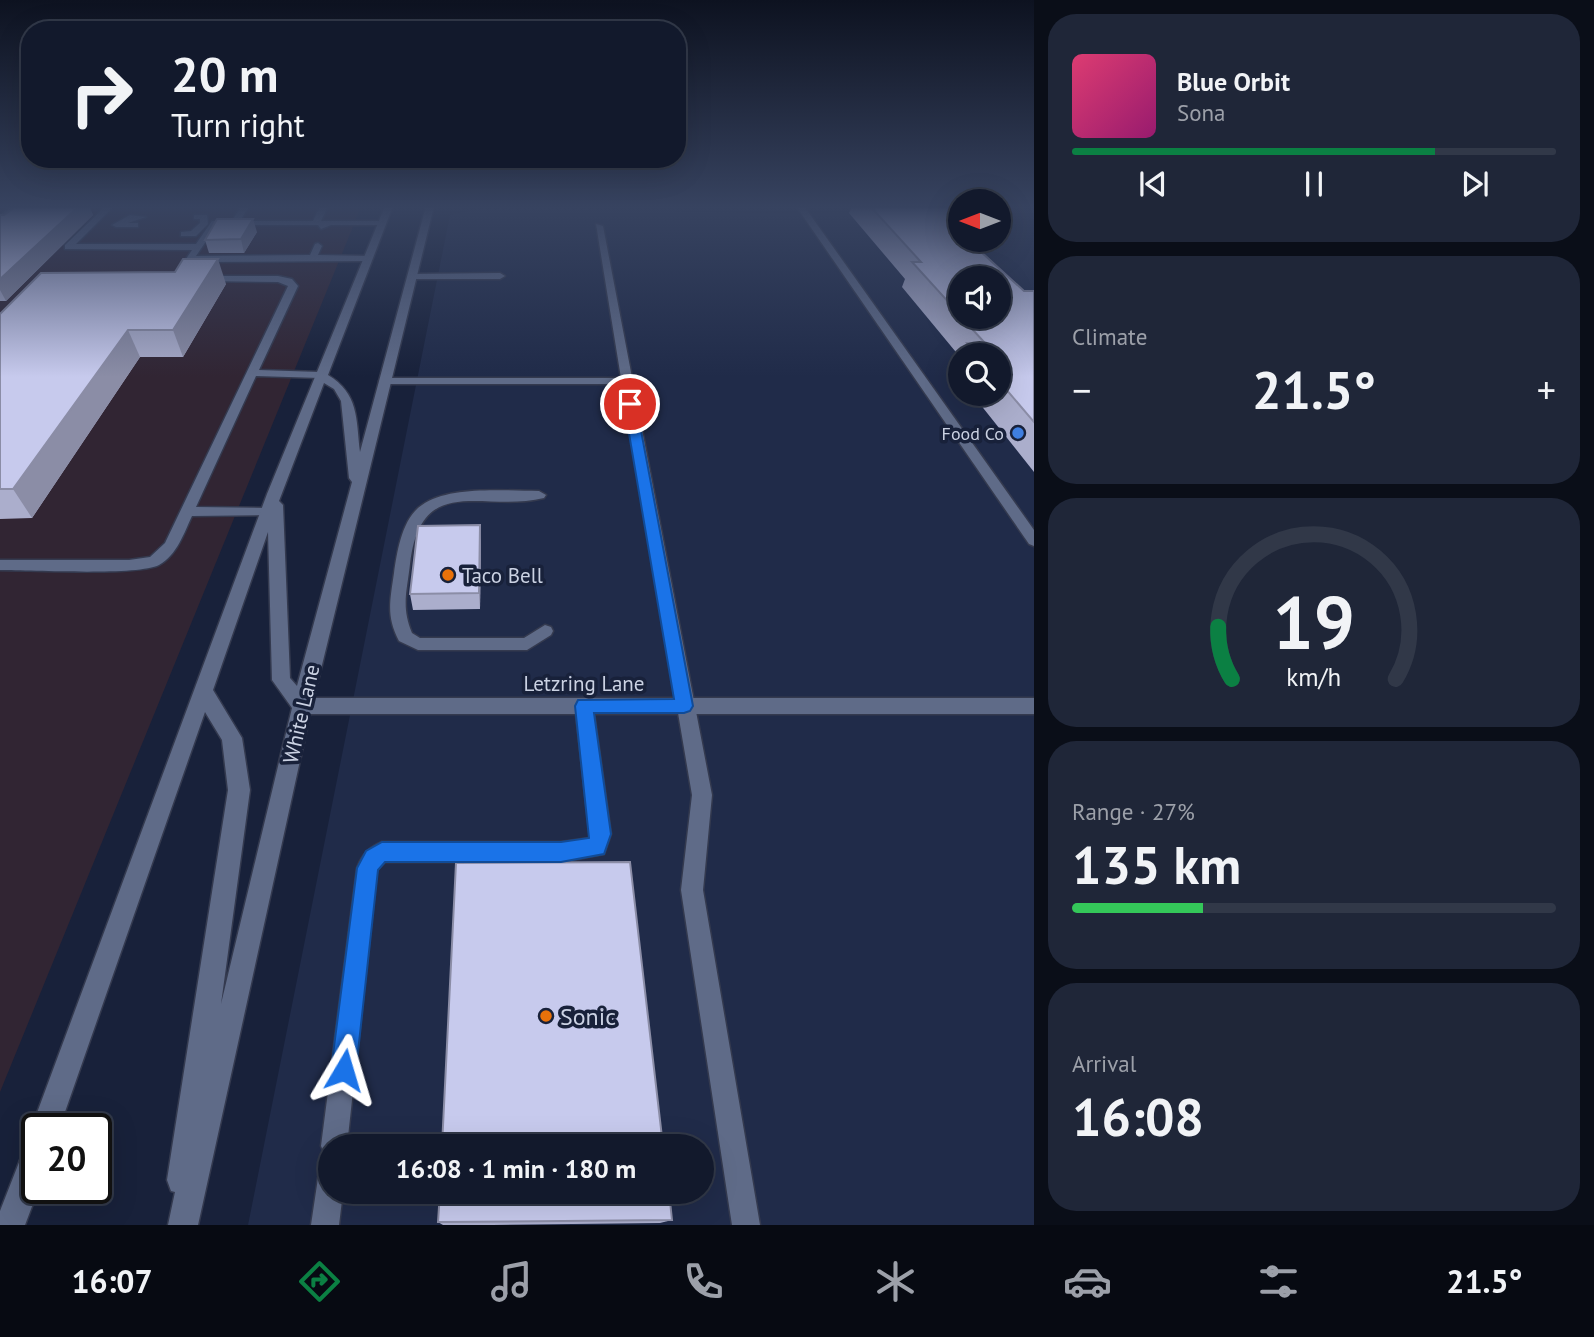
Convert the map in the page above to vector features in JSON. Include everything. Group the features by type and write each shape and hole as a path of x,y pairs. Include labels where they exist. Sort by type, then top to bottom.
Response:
{"main road":[{"path":"51,1113 205,694 271,503 365,263"},
{"name":"White Lane","path":"183,1225 302,706 416,263"},
{"path":"320,375 339,387 347,401 357,488"},
{"path":"271,503 281,680 302,706"},
{"path":"176,1225 239,790 232,738 205,694"},
{"name":"Letzring Lane","path":"302,706 1034,706"},
{"path":"10,1225 21,1195"}],"lane":[{"path":"605,263 702,795 692,890 746,1225"},
{"path":"840,263 1034,541"},
{"path":"412,277 500,276"},
{"path":"0,565 129,565 154,561 171,546 190,511 293,286 289,281 185,277"},
{"path":"253,373 320,375"},
{"path":"385,381 626,381"},
{"path":"539,495 452,497 426,508 410,531 405,546 396,614 405,637 418,644 527,644 545,631"},
{"path":"190,511 271,503"},
{"path":"335,1134 367,868 373,858 382,852 561,852 597,847 601,834 584,706"},
{"path":"325,1225 328,1204"}],"shaded area":[{"path":"0,263 338,263 0,1092"},
{"path":"440,263 1034,263 1034,1225 248,1225"}],"building":[{"path":"0,263 17,263 0,279"},
{"path":"180,263 215,263 173,330 128,330 13,489 0,489 0,314 41,273 175,272"},
{"path":"913,263 993,263 997,266 948,266 948,302"},
{"path":"1011,279 1024,291 1034,291 1034,422 1011,395 1011,343 985,343 972,329 1011,329"},
{"name":"Taco Bell","path":"480,525 479,593 410,594 418,526"},
{"name":"Sonic","path":"630,862 662,1134 443,1134 456,863"},
{"path":"439,1204 670,1204 672,1220 438,1222"}],"place":[{"name":"Food Co","path":"1018,433"},
{"name":"Taco Bell","path":"448,575"},
{"name":"Sonic","path":"546,1016"}],"route":[{"path":"344,1070 367,868 373,858 382,852 561,852 597,847 601,834 584,706 684,706 630,404"}]}
